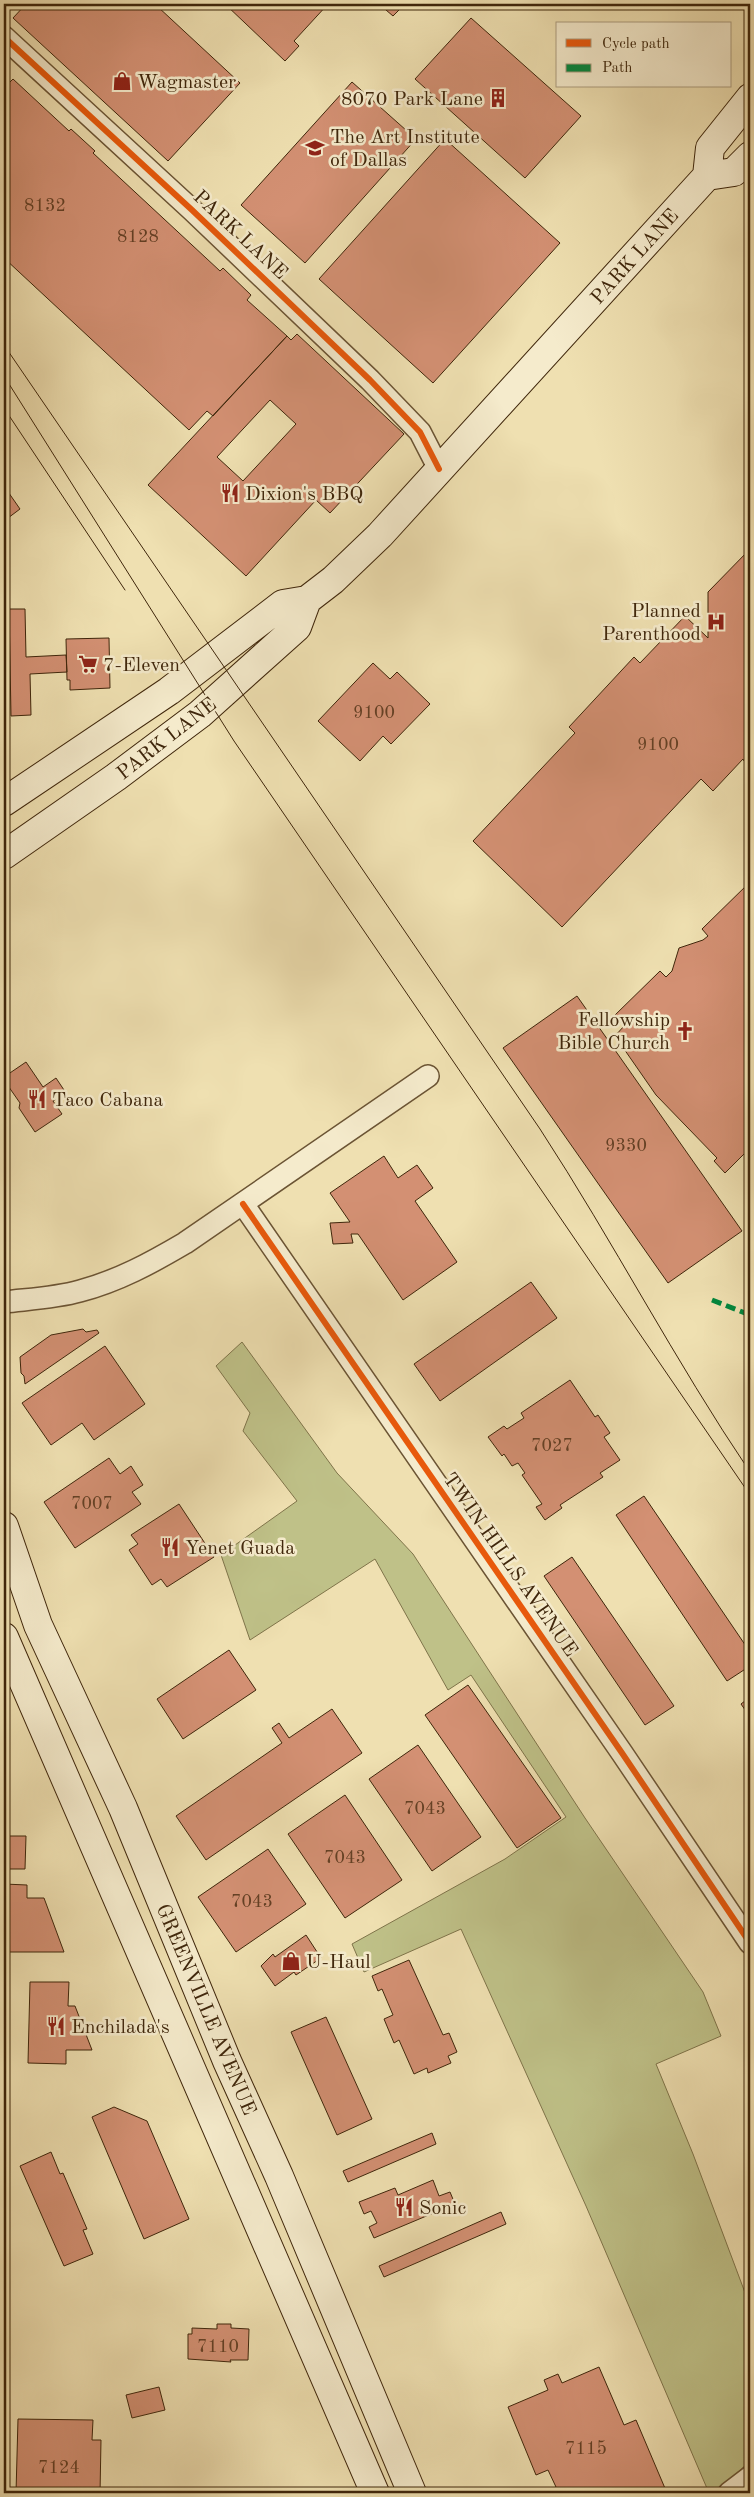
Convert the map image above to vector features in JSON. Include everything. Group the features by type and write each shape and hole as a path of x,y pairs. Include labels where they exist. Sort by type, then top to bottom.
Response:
{"main road":[{"path":"750,98 710,148 707,176 734,172 750,156"},
{"name":"PARK LANE","path":"4,855 116,778 200,714 297,627 308,600 333,580 380,534 707,176"},
{"name":"PARK LANE","path":"4,802 168,691 283,604 308,600"},
{"path":"4,779 18,779 47,773"},
{"name":"GREENVILLE AVENUE","path":"4,1526 38,1625 123,1808 227,2061 279,2176 412,2493"},
{"name":"GREENVILLE AVENUE","path":"4,1637 192,2076 350,2432 375,2493"},
{"path":"84,1820 123,1808"},
{"path":"192,2076 227,2061"},
{"path":"350,2432 381,2420"}],"street":[{"name":"PARK LANE","path":"4,36 192,210 370,380 420,432 440,470"},
{"path":"4,1302 51,1297 80,1291 115,1280 147,1266 243,1204 428,1076"},
{"name":"TWIN HILLS AVENUE","path":"243,1204 617,1745 750,1943"},
{"path":"729,2493 750,2477"}],"green space":[{"path":"242,1342 337,1473 413,1554 585,1818 703,1992 721,2036 656,2064 693,2154 750,2306 750,2461 715,2493 709,2493 586,2206 461,1929 364,1972 352,1944 505,1859 566,1817 471,1675 448,1690 375,1559 250,1640 221,1555 297,1501 243,1431 250,1413 216,1366"}],"building":[{"path":"26,4 159,4 157,6 240,83 168,161 13,18"},
{"path":"225,4 328,4 294,41 299,46 285,61"},
{"path":"328,4 336,4 332,8"},
{"path":"379,4 405,4 393,16"},
{"name":"8070 Park Lane","path":"471,18 581,116 525,178 415,79"},
{"path":"13,79 69,131 71,129 95,151 93,153 220,271 223,268 251,295 247,300 287,336 213,416 207,411 189,430 4,258 4,88"},
{"path":"352,82 416,139 305,263 241,205"},
{"path":"445,139 560,243 433,383 319,279"},
{"path":"297,334 404,434 330,513 316,500 246,576 148,485 287,336 291,340","holes":["270,400 296,424 243,481 217,457"]},
{"path":"4,486 20,509 4,521"},
{"path":"750,549 750,755 744,761 743,759 713,791 701,779 562,927 473,841 575,733 569,727 634,657 640,663 685,616 708,638 708,592"},
{"name":"7-Eleven","path":"9,609 25,609 26,657 66,655 67,672 30,674 31,715 11,716"},
{"name":"7-Eleven","path":"109,638 110,688 70,690 70,680 67,680 66,639"},
{"path":"373,663 390,679 397,672 430,704 391,744 383,736 360,761 318,721"},
{"name":"Fellowship Bible Church","path":"750,882 750,1148 725,1173 714,1161 717,1158 656,1095 615,1036 624,1026 614,1016 660,971 666,977 672,971 679,948 703,940 708,936 702,929"},
{"path":"577,996 742,1231 668,1283 503,1048"},
{"name":"Taco Cabana","path":"26,1062 43,1087 56,1078 66,1093 53,1101 62,1114 35,1132 19,1108 20,1103 4,1080 4,1077"},
{"path":"384,1156 398,1178 417,1165 433,1188 415,1201 457,1262 403,1300 358,1234 351,1234 353,1243 333,1244 330,1223 350,1222 330,1193"},
{"path":"531,1282 557,1318 440,1401 414,1364"},
{"path":"83,1329 86,1332 97,1330 99,1333 25,1384 24,1376 21,1373 20,1357 51,1335"},
{"path":"105,1346 145,1404 94,1440 82,1423 51,1445 22,1403"},
{"path":"570,1380 595,1417 598,1415 610,1433 604,1437 620,1460 600,1473 603,1477 560,1505 562,1508 545,1520 536,1507 542,1504 522,1475 525,1473 518,1463 512,1466 488,1437 504,1426 507,1429 524,1418 521,1413"},
{"path":"109,1458 120,1474 131,1466 143,1485 132,1492 141,1504 75,1548 44,1502"},
{"path":"644,1496 750,1652 750,1666 727,1681 616,1515"},
{"name":"Yenet Guada","path":"179,1504 214,1557 167,1587 161,1579 152,1585 129,1550 138,1544 131,1535"},
{"path":"572,1557 674,1706 645,1725 544,1576"},
{"path":"229,1650 256,1690 183,1739 157,1699"},
{"path":"468,1685 561,1818 517,1848 425,1715"},
{"path":"750,1697 750,1717 741,1704"},
{"path":"332,1709 362,1753 206,1860 176,1816 282,1743 272,1728 279,1723 289,1738"},
{"path":"418,1745 481,1837 432,1871 369,1779"},
{"path":"345,1795 402,1880 345,1918 288,1834"},
{"path":"4,1836 26,1836 25,1869 4,1869"},
{"path":"268,1849 306,1904 236,1952 198,1897"},
{"path":"4,1884 27,1885 27,1898 44,1898 64,1952 4,1952"},
{"name":"U-Haul","path":"306,1935 321,1958 296,1975 294,1972 275,1986 261,1966 273,1954 275,1957"},
{"path":"409,1960 443,2035 449,2033 457,2052 448,2056 451,2063 428,2073 427,2068 414,2074 399,2040 394,2043 384,2019 393,2015 382,1989 378,1991 372,1976"},
{"name":"Enchilada's","path":"30,1982 69,1982 68,2006 75,2006 92,2050 66,2050 66,2064 28,2063"},
{"path":"326,2017 372,2119 337,2135 291,2032"},
{"path":"114,2107 147,2121 189,2219 144,2239 92,2117"},
{"path":"432,2133 436,2144 348,2182 343,2171"},
{"path":"51,2152 60,2174 63,2173 87,2229 83,2230 93,2254 64,2266 20,2166"},
{"name":"Sonic","path":"433,2180 439,2196 450,2192 455,2204 374,2238 369,2227 377,2223 371,2211 364,2214 359,2202 395,2188 398,2195"},
{"path":"501,2212 506,2224 384,2277 379,2266"},
{"path":"217,2324 231,2324 231,2328 249,2329 248,2360 230,2360 231,2362 188,2359 188,2334 192,2334 192,2328 217,2329"},
{"path":"599,2367 624,2425 636,2420 667,2493 542,2493 556,2487 548,2470 536,2475 508,2407 548,2390 544,2380 558,2374 562,2383"},
{"path":"159,2387 165,2410 132,2418 126,2395"},
{"path":"18,2419 93,2420 92,2440 101,2440 100,2493 16,2493"}],"tram line":[{"path":"4,345 540,1129 722,1430 750,1472"},
{"path":"4,376 234,741 750,1495"},
{"path":"4,408 125,590"}],"marked path":[{"path":"712,1300 750,1315"}],"cycle path":[{"path":"4,37 192,210 370,380 420,432 439,469"},
{"path":"243,1204 622,1753 750,1943"}],"place":[{"name":"Wagmaster","path":"122,81"},
{"name":"8070 Park Lane","path":"498,98"},
{"name":"The Art Institute of Dallas","path":"315,148"},
{"name":"Dixion's BBQ","path":"230,493"},
{"name":"Planned Parenthood","path":"716,622"},
{"name":"7-Eleven","path":"88,664"},
{"name":"Fellowship Bible Church","path":"685,1031"},
{"name":"Taco Cabana","path":"37,1099"},
{"name":"Yenet Guada","path":"170,1547"},
{"name":"U-Haul","path":"291,1961"},
{"name":"Enchilada's","path":"56,2026"},
{"name":"Sonic","path":"404,2207"}]}
